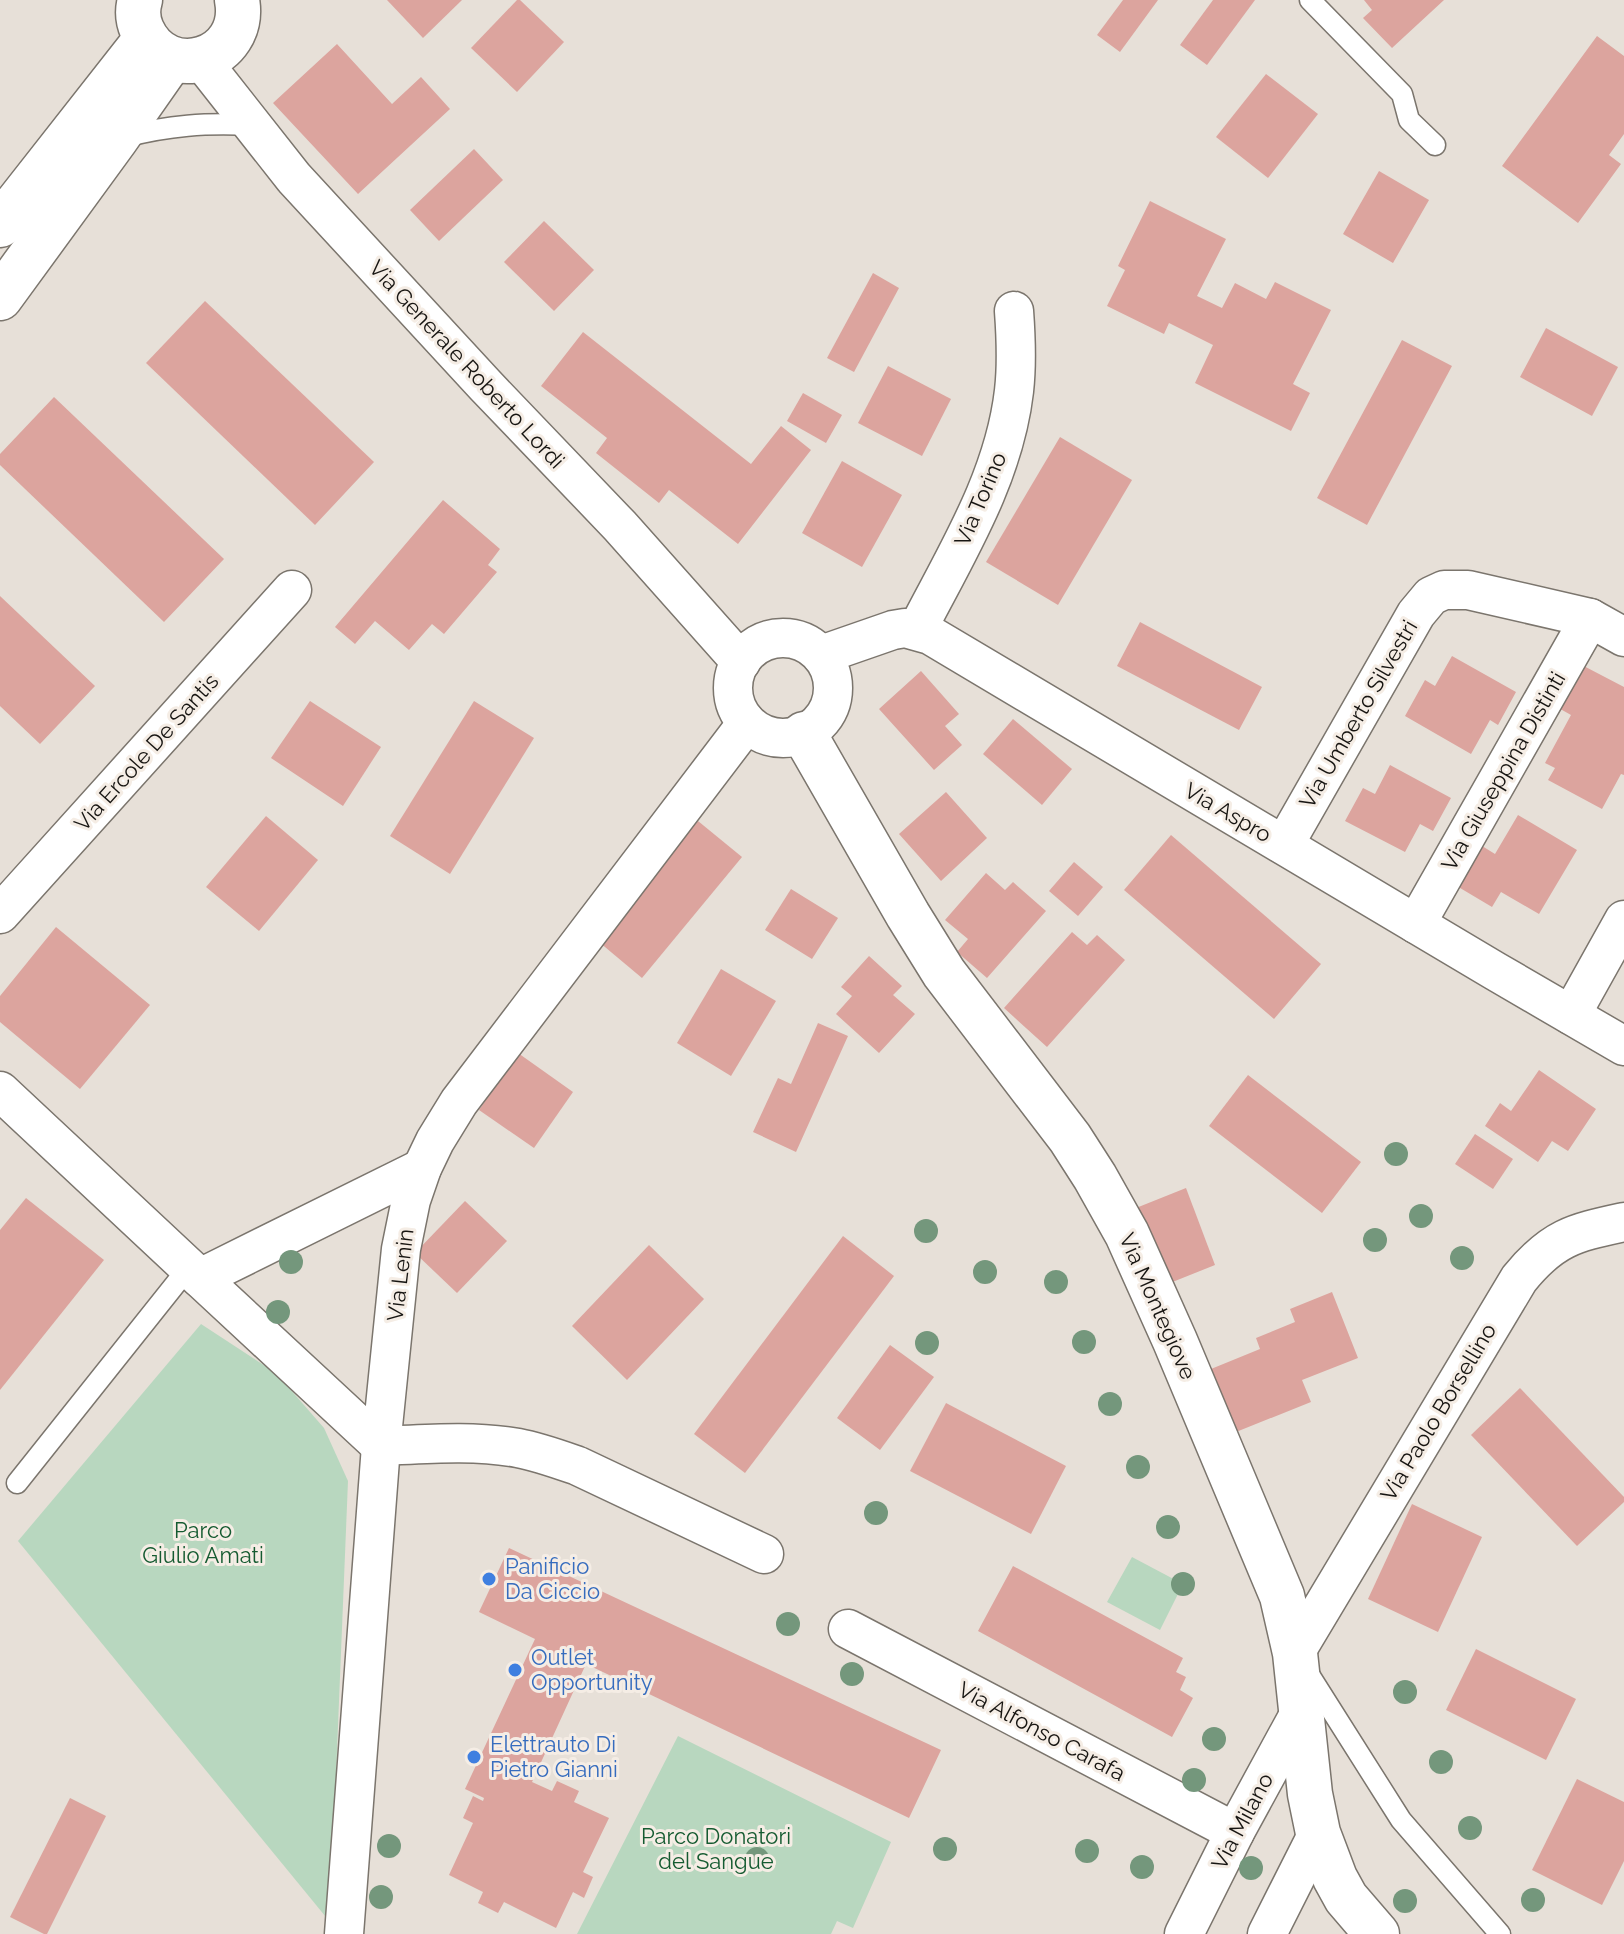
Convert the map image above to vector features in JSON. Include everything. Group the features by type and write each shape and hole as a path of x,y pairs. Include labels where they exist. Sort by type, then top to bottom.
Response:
{"street":[{"path":"165,39 214,55 233,35 238,23 237,0"},
{"path":"0,298 116,139 165,39"},
{"path":"0,225 165,39"},
{"name":"Via Generale Roberto Lordi","path":"165,39 252,125 294,178 620,526 741,662"},
{"name":"Via Torino","path":"917,630 984,498 999,461 1014,392 1014,311"},
{"name":"Via Ercole De Santis","path":"0,914 292,590"},
{"name":"Via Umberto Silvestri","path":"1284,845 1416,614 1431,596 1444,590 1479,591 1590,618 1624,637"},
{"name":"Via Giuseppina Distinti","path":"1416,924 1590,618"},
{"path":"821,655 893,630 917,630"},
{"name":"Via Aspro","path":"917,630 1624,1046"},
{"path":"779,638 794,639 809,645 821,655 829,668 833,699 817,726 804,734 774,738 758,732 747,723 737,709 733,693 734,677 751,650 779,638"},
{"name":"Via Lenin","path":"344,1934 381,1446 401,1249 411,1200 435,1141 459,1102 747,723"},
{"name":"Via Montegiove","path":"804,734 944,973 1070,1138 1120,1221 1175,1341 1276,1579 1295,1653 1310,1794 1318,1833 1346,1898 1377,1934"},
{"path":"1571,1015 1624,920"},
{"path":"0,1091 381,1446 473,1443 506,1446 545,1455 578,1466 764,1554"},
{"path":"194,1273 422,1168"},
{"name":"Via Paolo Borsellino","path":"1295,1653 1519,1279 1541,1254 1563,1239 1624,1222"},
{"name":"Via Alfonso Carafa","path":"848,1629 1235,1832"},
{"name":"Via Milano","path":"1184,1934 1302,1709"},
{"path":"1267,1934 1318,1833"}],"lane":[{"path":"1310,0 1402,94 1409,120 1435,145"},
{"path":"116,139 179,125 252,125"},
{"path":"17,1483 194,1273"},
{"path":"1295,1653 1401,1820 1500,1934"}],"green space":[{"name":"Parco Giulio Amati","path":"201,1324 276,1373 324,1428 348,1481 330,1922 18,1541"},
{"path":"1132,1557 1183,1584 1160,1630 1107,1602"},
{"name":"Parco Donatori del Sangue","path":"678,1736 891,1842 853,1928 837,1921 831,1934 577,1934"}],"building":[{"path":"387,0 462,0 423,38"},
{"path":"517,0 564,42 517,92 471,48"},
{"path":"1123,0 1158,0 1120,52 1097,35"},
{"path":"1213,0 1255,0 1207,65 1180,45"},
{"path":"1364,0 1444,0 1392,48 1363,18 1372,10"},
{"path":"1597,36 1624,56 1624,134 1609,155 1621,164 1578,223 1502,166"},
{"path":"337,44 392,104 421,77 450,109 358,194 273,103"},
{"path":"1266,74 1318,114 1268,178 1216,137"},
{"path":"474,149 503,180 439,241 410,210"},
{"path":"1379,171 1429,200 1393,263 1343,234"},
{"path":"1150,201 1226,239 1197,296 1222,308 1235,283 1266,299 1275,282 1331,310 1293,384 1310,393 1291,431 1195,383 1213,345 1169,323 1164,334 1107,306 1125,270 1118,266"},
{"path":"544,221 594,270 554,311 504,262"},
{"path":"873,273 899,288 854,372 827,358"},
{"path":"205,301 374,462 315,525 146,363"},
{"path":"1546,328 1618,367 1592,416 1520,377"},
{"path":"583,332 751,464 781,426 811,450 738,544 669,490 659,503 596,453 607,438 541,386"},
{"path":"1402,340 1452,366 1367,525 1317,498"},
{"path":"888,366 951,399 922,456 858,423"},
{"path":"803,393 842,415 826,443 787,421"},
{"path":"54,397 224,559 164,622 0,465 0,454"},
{"path":"1060,437 1132,480 1058,605 986,562"},
{"path":"842,461 902,495 862,567 802,533"},
{"path":"443,500 500,549 488,565 497,572 444,634 432,624 409,650 375,621 355,644 335,627"},
{"path":"0,596 95,686 40,744 0,706"},
{"path":"1140,622 1262,687 1239,730 1117,666"},
{"path":"1452,656 1516,692 1498,725 1490,720 1471,754 1405,716 1425,680 1435,686"},
{"path":"1578,663 1624,687 1624,775 1621,774 1602,809 1548,780 1555,768 1545,763 1571,715 1555,706"},
{"path":"921,671 959,714 945,726 962,745 934,770 879,709"},
{"path":"310,701 381,747 343,806 271,758"},
{"path":"474,701 534,738 450,874 390,836"},
{"path":"1013,719 1072,769 1042,805 983,754"},
{"path":"1390,765 1451,798 1433,831 1420,824 1405,852 1345,821 1363,788 1375,794"},
{"path":"946,792 987,838 941,881 899,834"},
{"path":"1518,815 1577,850 1539,914 1501,892 1492,907 1450,882 1474,841 1495,854"},
{"path":"266,816 318,860 259,931 206,887"},
{"path":"698,821 742,857 642,978 599,942"},
{"path":"1171,835 1321,964 1274,1019 1124,890"},
{"path":"1074,862 1103,887 1078,916 1049,891"},
{"path":"986,873 1005,890 1013,882 1046,911 987,978 957,952 968,939 945,920"},
{"path":"791,889 838,918 812,959 765,930"},
{"path":"56,927 150,1005 80,1089 0,1022 0,996"},
{"path":"1072,932 1087,945 1097,935 1125,960 1047,1047 1004,1008"},
{"path":"869,956 902,986 893,995 915,1014 879,1053 836,1014 852,996 841,987"},
{"path":"721,969 776,1001 731,1076 677,1043"},
{"path":"818,1023 848,1036 796,1152 753,1132 778,1078 791,1084"},
{"path":"518,1053 573,1092 534,1148 479,1110"},
{"path":"1539,1070 1596,1109 1568,1151 1552,1141 1538,1162 1485,1126 1500,1103 1511,1111"},
{"path":"1248,1075 1361,1162 1322,1213 1209,1126"},
{"path":"1475,1134 1513,1159 1493,1189 1455,1164"},
{"path":"1186,1188 1215,1265 1160,1287 1131,1210"},
{"path":"26,1198 104,1260 0,1390 0,1230"},
{"path":"465,1201 507,1241 457,1293 415,1253"},
{"path":"843,1236 894,1276 745,1473 694,1434"},
{"path":"649,1245 704,1299 627,1380 572,1326"},
{"path":"1332,1292 1358,1358 1302,1380 1311,1402 1236,1432 1211,1369 1260,1349 1256,1338 1295,1322 1290,1309"},
{"path":"890,1345 934,1377 880,1450 837,1418"},
{"path":"1520,1388 1624,1497 1624,1502 1577,1546 1471,1435"},
{"path":"946,1403 1066,1466 1031,1534 910,1471"},
{"path":"1412,1504 1482,1537 1438,1632 1368,1599"},
{"path":"509,1548 941,1750 909,1818 586,1664 532,1782 552,1791 557,1781 579,1791 574,1802 609,1818 583,1872 593,1877 584,1898 573,1892 556,1928 504,1902 498,1913 478,1903 483,1892 449,1875 473,1823 463,1818 473,1796 483,1801 484,1798 465,1789 535,1639 479,1612"},
{"path":"1013,1566 1183,1658 1176,1672 1186,1677 1180,1690 1193,1698 1172,1737 978,1631"},
{"path":"1476,1649 1576,1699 1546,1760 1446,1710"},
{"path":"1577,1779 1624,1802 1624,1861 1602,1905 1532,1870"},
{"path":"70,1798 106,1816 47,1934 44,1934 10,1917"}],"place":[{"name":"Panificio Da Ciccio","path":"489,1579"},
{"name":"Outlet Opportunity","path":"515,1670"},
{"name":"Elettrauto Di Pietro Gianni","path":"474,1757"}]}
